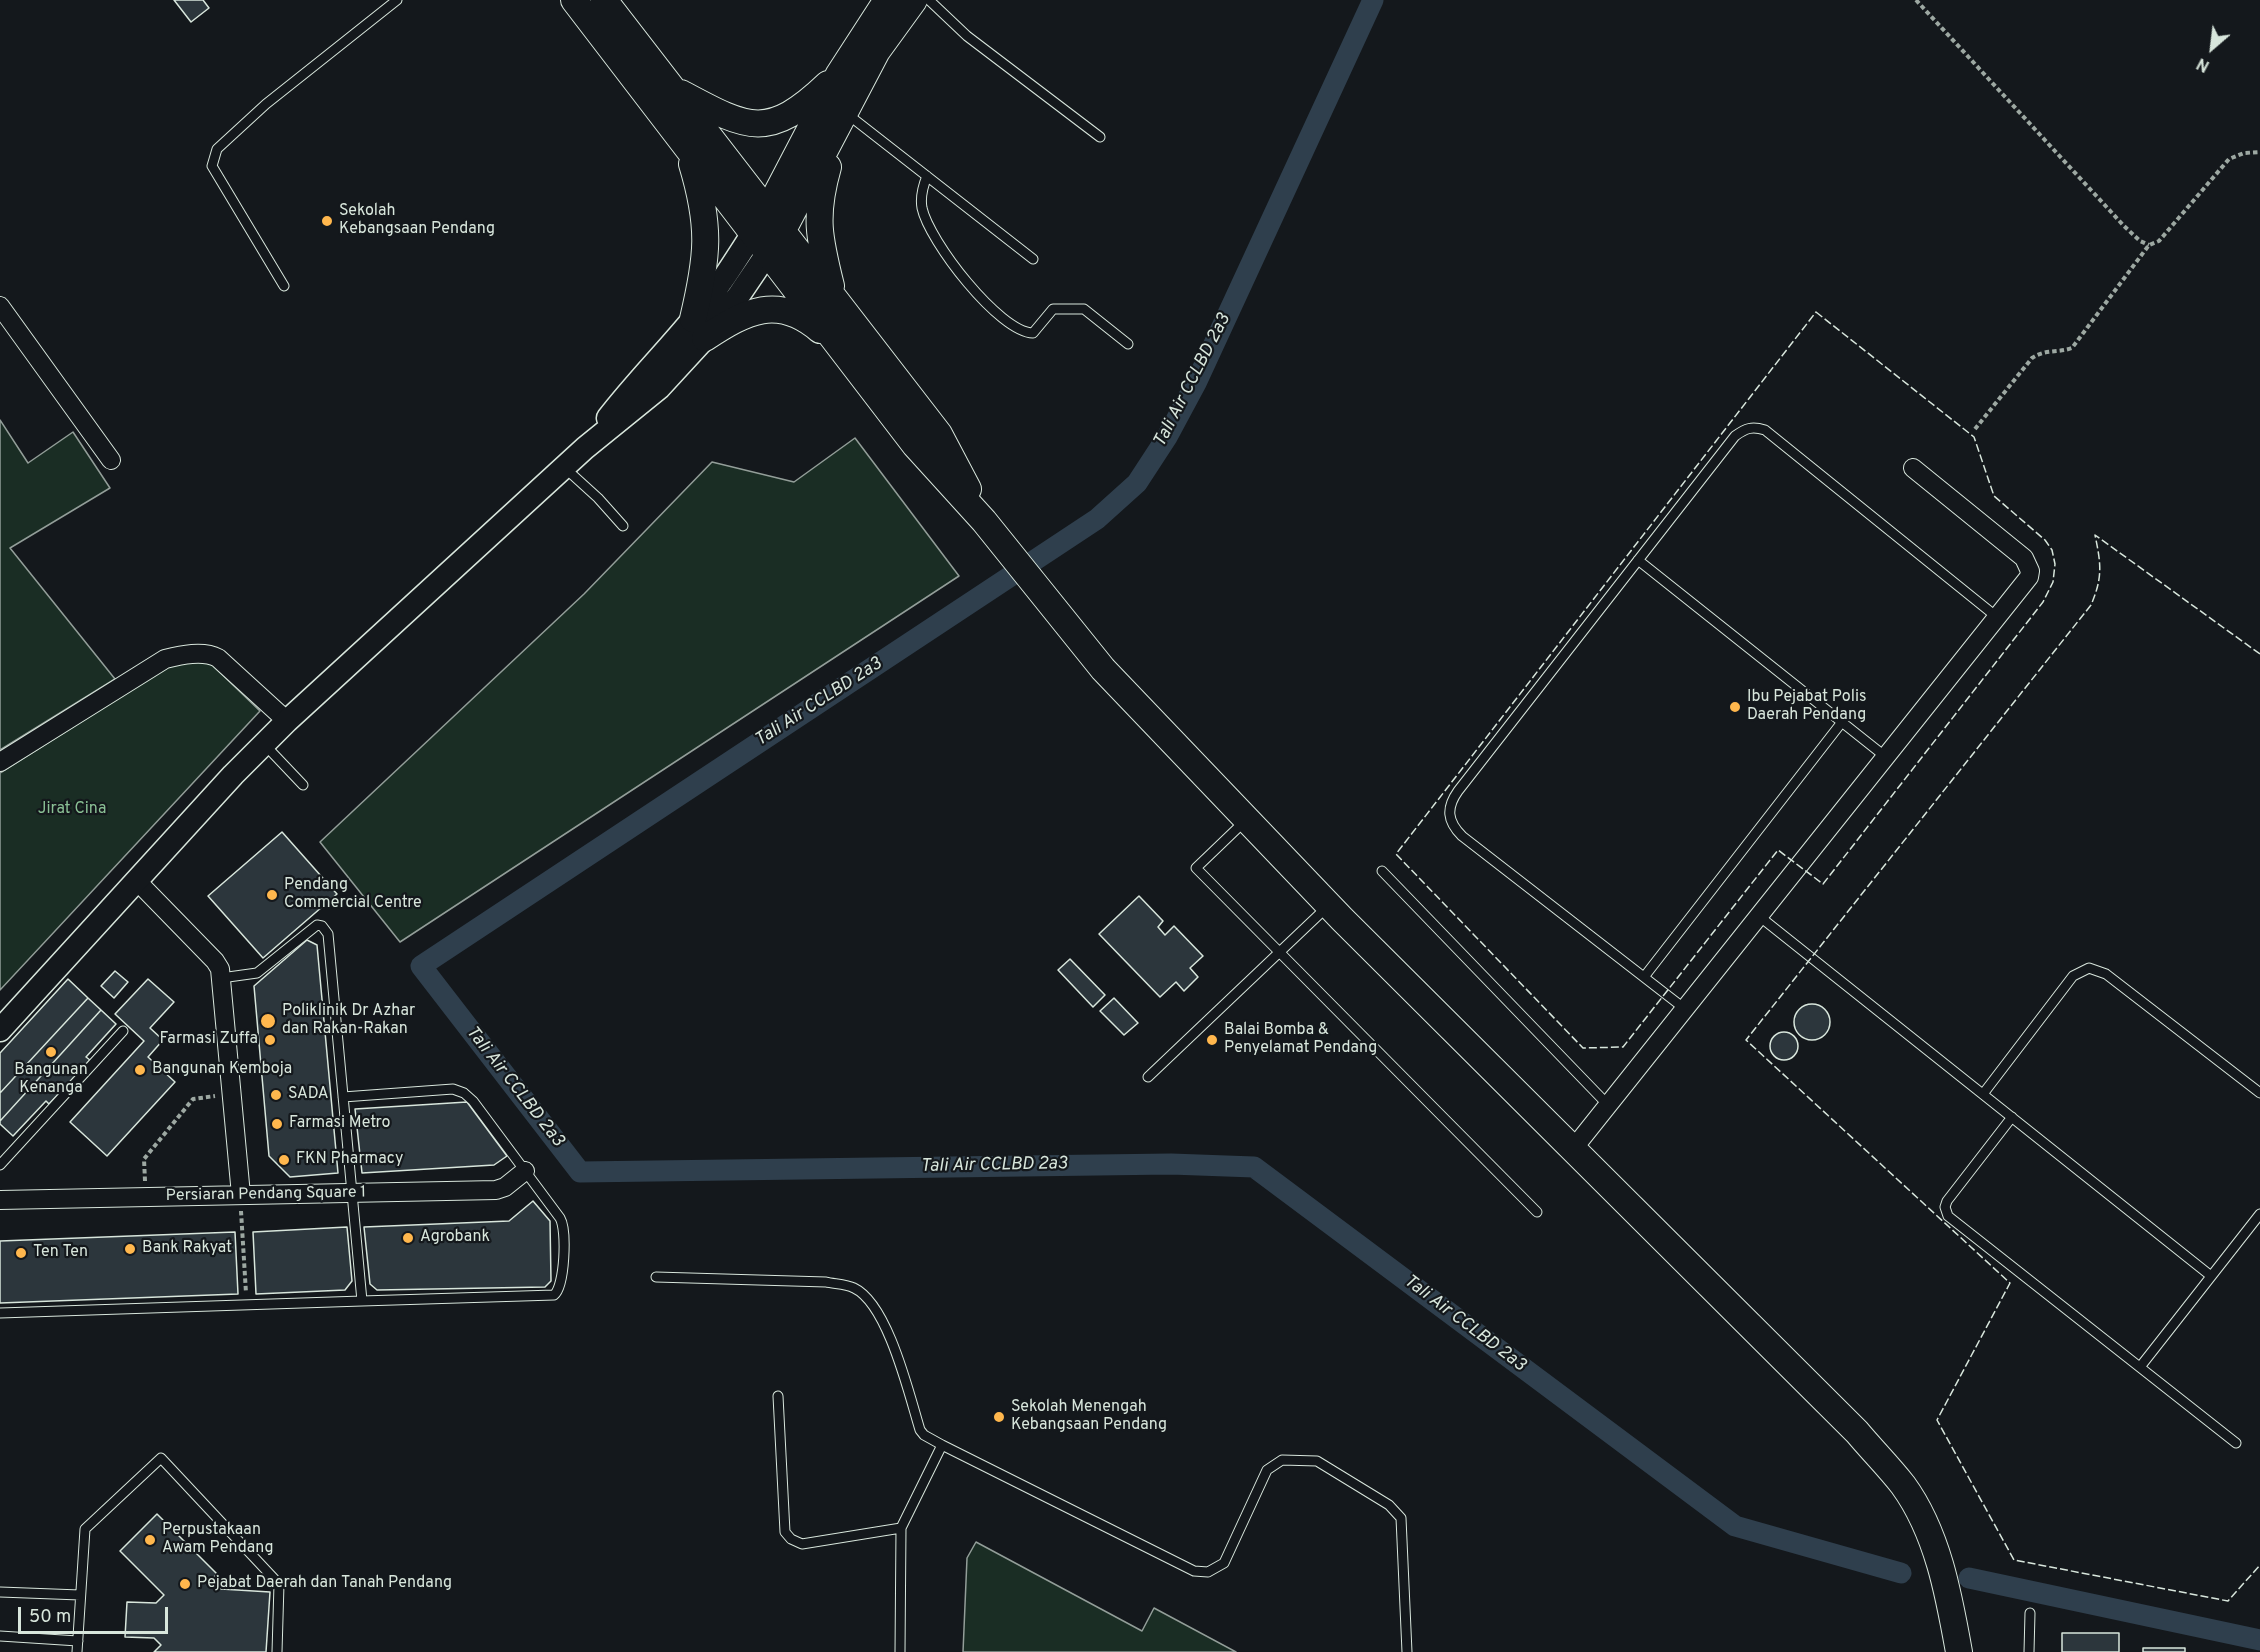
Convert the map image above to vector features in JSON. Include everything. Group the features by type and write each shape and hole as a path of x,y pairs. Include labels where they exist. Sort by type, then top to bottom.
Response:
{"main road":[{"path":"574,0 915,445 992,531 1103,669 1329,905 1857,1432 1904,1486 1926,1526 1947,1586 1959,1652"},
{"path":"604,0 939,434 992,531"},
{"path":"775,220 839,74 887,0"},
{"path":"775,220 842,122 878,51 914,0"},
{"path":"673,88 728,118 748,124 763,124 797,111 839,74"},
{"path":"834,297 823,255 818,212 842,122"},
{"path":"687,148 702,195 707,237 699,329 765,309 787,311 807,319 848,358"}],"street":[{"path":"0,1030 264,743 585,447 636,381 699,329 775,220"},
{"path":"0,306 111,460"},
{"path":"1573,1149 2025,584 2030,571 2028,564 1913,468"},
{"path":"0,762 165,659 176,656 210,653 287,721"},
{"path":"136,881 215,961 221,978 241,1195"},
{"name":"Persiaran Pendang Square 1","path":"0,1200 496,1190 505,1187 525,1171"}],"lane":[{"path":"284,286 212,166 217,149 267,104 397,0"},
{"path":"929,0 967,36 1100,137"},
{"path":"842,122 927,176 1033,259"},
{"path":"927,176 922,187 922,208 940,248 972,287 1014,327 1033,333 1053,309 1084,309 1128,344"},
{"path":"1685,1009 1462,836 1452,824 1449,811 1458,791 1736,436 1744,429 1755,427 1773,436 1998,618"},
{"path":"563,467 598,498 623,526"},
{"path":"1638,560 1887,758"},
{"path":"1644,977 1842,722"},
{"path":"264,743 303,784"},
{"path":"1247,819 1196,868 1537,1212"},
{"path":"1382,871 1608,1106"},
{"path":"1148,1077 1329,905"},
{"path":"1759,916 2211,1276"},
{"path":"221,978 256,973 312,927 322,926 326,930 362,1301"},
{"path":"1983,1094 2073,976 2089,968 2106,974 2260,1093"},
{"path":"0,1165 123,1031"},
{"path":"0,1313 557,1293 561,1286 564,1224 473,1101 459,1090 343,1097"},
{"path":"2012,1117 1947,1201 1946,1211 1952,1220 2236,1443"},
{"path":"2140,1367 2260,1214"},
{"path":"656,1276 826,1282 854,1288 871,1302 891,1342 902,1369 920,1430 924,1435 1194,1571 1208,1572 1224,1563 1267,1470 1282,1460 1317,1461 1389,1505 1401,1518 1407,1652"},
{"path":"778,1396 785,1532 791,1539 801,1544 901,1528"},
{"path":"900,1652 901,1528 942,1445"},
{"path":"77,1652 85,1529 160,1458 279,1584 277,1652"},
{"path":"0,1592 80,1595"},
{"path":"2029,1652 2030,1613"},
{"path":"0,1636 78,1641"}],"path":[{"path":"1916,0 2124,226 2140,241 2149,245"},
{"path":"1975,429 2032,358 2041,351 2060,352 2072,348 2149,245 2160,241 2229,159 2244,153 2260,152"},
{"path":"145,1197 144,1159 193,1099 232,1093"},
{"path":"241,1195 247,1305"}],"green space":[{"path":"0,420 28,463 73,432 110,488 10,548 115,679 0,750"},
{"path":"855,438 959,576 400,942 320,842 584,594 712,462 794,482"},
{"name":"Jirat Cina","path":"207,660 260,711 0,990 0,773 172,664"},
{"path":"976,1542 1142,1631 1154,1608 1236,1652 963,1652 967,1558"}],"building":[{"path":"174,0 203,0 209,8 191,22"},
{"name":"Pendang Commercial Centre","path":"282,832 337,894 263,958 208,896"},
{"path":"1139,896 1163,921 1158,927 1165,935 1174,926 1203,956 1190,968 1198,977 1184,991 1176,982 1160,997 1099,934"},
{"path":"307,940 317,945 338,1173 290,1177 269,1156 254,986"},
{"path":"1070,959 1105,995 1093,1007 1058,970"},
{"path":"115,971 128,982 114,998 101,986"},
{"path":"68,979 88,998 0,1093 0,1053"},
{"name":"Bangunan Kemboja","path":"148,979 174,1002 150,1028 163,1040 148,1057 175,1082 107,1156 70,1122 144,1041 115,1014"},
{"name":"Bangunan Kenanga","path":"88,998 101,1010 0,1121 0,1093"},
{"path":"1114,998 1138,1023 1124,1035 1100,1011"},
{"path":"1812,1004 1825,1009 1830,1022 1825,1035 1812,1040 1799,1035 1794,1022 1799,1009"},
{"path":"101,1010 116,1024 86,1057 90,1060 49,1104 46,1101 13,1136 0,1124 0,1121"},
{"path":"1784,1032 1794,1036 1798,1046 1794,1056 1784,1060 1774,1056 1770,1046 1774,1036"},
{"path":"467,1102 507,1156 494,1165 362,1173 355,1109"},
{"path":"533,1201 550,1221 551,1281 545,1287 377,1290 370,1284 364,1227 509,1221"},
{"path":"347,1227 352,1281 345,1290 256,1294 253,1232"},
{"path":"235,1232 238,1294 0,1303 0,1241"},
{"name":"Pejabat Daerah dan Tanah Pendang","path":"157,1514 217,1574 212,1579 221,1589 270,1592 266,1652 154,1652 161,1645 154,1638 125,1637 127,1602 156,1603 164,1595 120,1551"},
{"path":"2062,1633 2119,1633 2119,1652 2062,1652"},
{"path":"2143,1648 2185,1648 2185,1652 2143,1652"}],"waterway":[{"name":"Tali Air CCLBD 2a3","path":"1373,0 1196,383 1167,437 1137,483 1097,519 421,966 580,1172 1171,1164 1254,1167 1735,1526 1901,1573"},
{"path":"1969,1578 2260,1640"}],"fence":[{"path":"1816,312 1974,437 1994,496 2045,540 2052,550 2055,564 2053,582 2043,602 1823,884 1778,850 1623,1047 1583,1048 1396,854 1816,312"},
{"path":"2260,654 2095,535 2100,570 2098,586 2091,605 1746,1040 2010,1283 1937,1420 2014,1560 2228,1601 2260,1565"}],"place":[{"name":"Sekolah Kebangsaan Pendang","path":"327,221"},
{"name":"Ibu Pejabat Polis Daerah Pendang","path":"1735,707"},
{"name":"Pendang Commercial Centre","path":"272,895"},
{"name":"Poliklinik Dr Azhar dan Rakan-Rakan","path":"268,1021"},
{"name":"Farmasi Zuffa","path":"270,1040"},
{"name":"Balai Bomba & Penyelamat Pendang","path":"1212,1040"},
{"name":"Bangunan Kenanga","path":"51,1052"},
{"name":"Bangunan Kemboja","path":"140,1070"},
{"name":"SADA","path":"276,1095"},
{"name":"Farmasi Metro","path":"277,1124"},
{"name":"FKN Pharmacy","path":"284,1160"},
{"name":"Agrobank","path":"408,1238"},
{"name":"Bank Rakyat","path":"130,1249"},
{"name":"Ten Ten","path":"21,1253"},
{"name":"Sekolah Menengah Kebangsaan Pendang","path":"999,1417"},
{"name":"Perpustakaan Awam Pendang","path":"150,1540"},
{"name":"Pejabat Daerah dan Tanah Pendang","path":"185,1584"}]}
